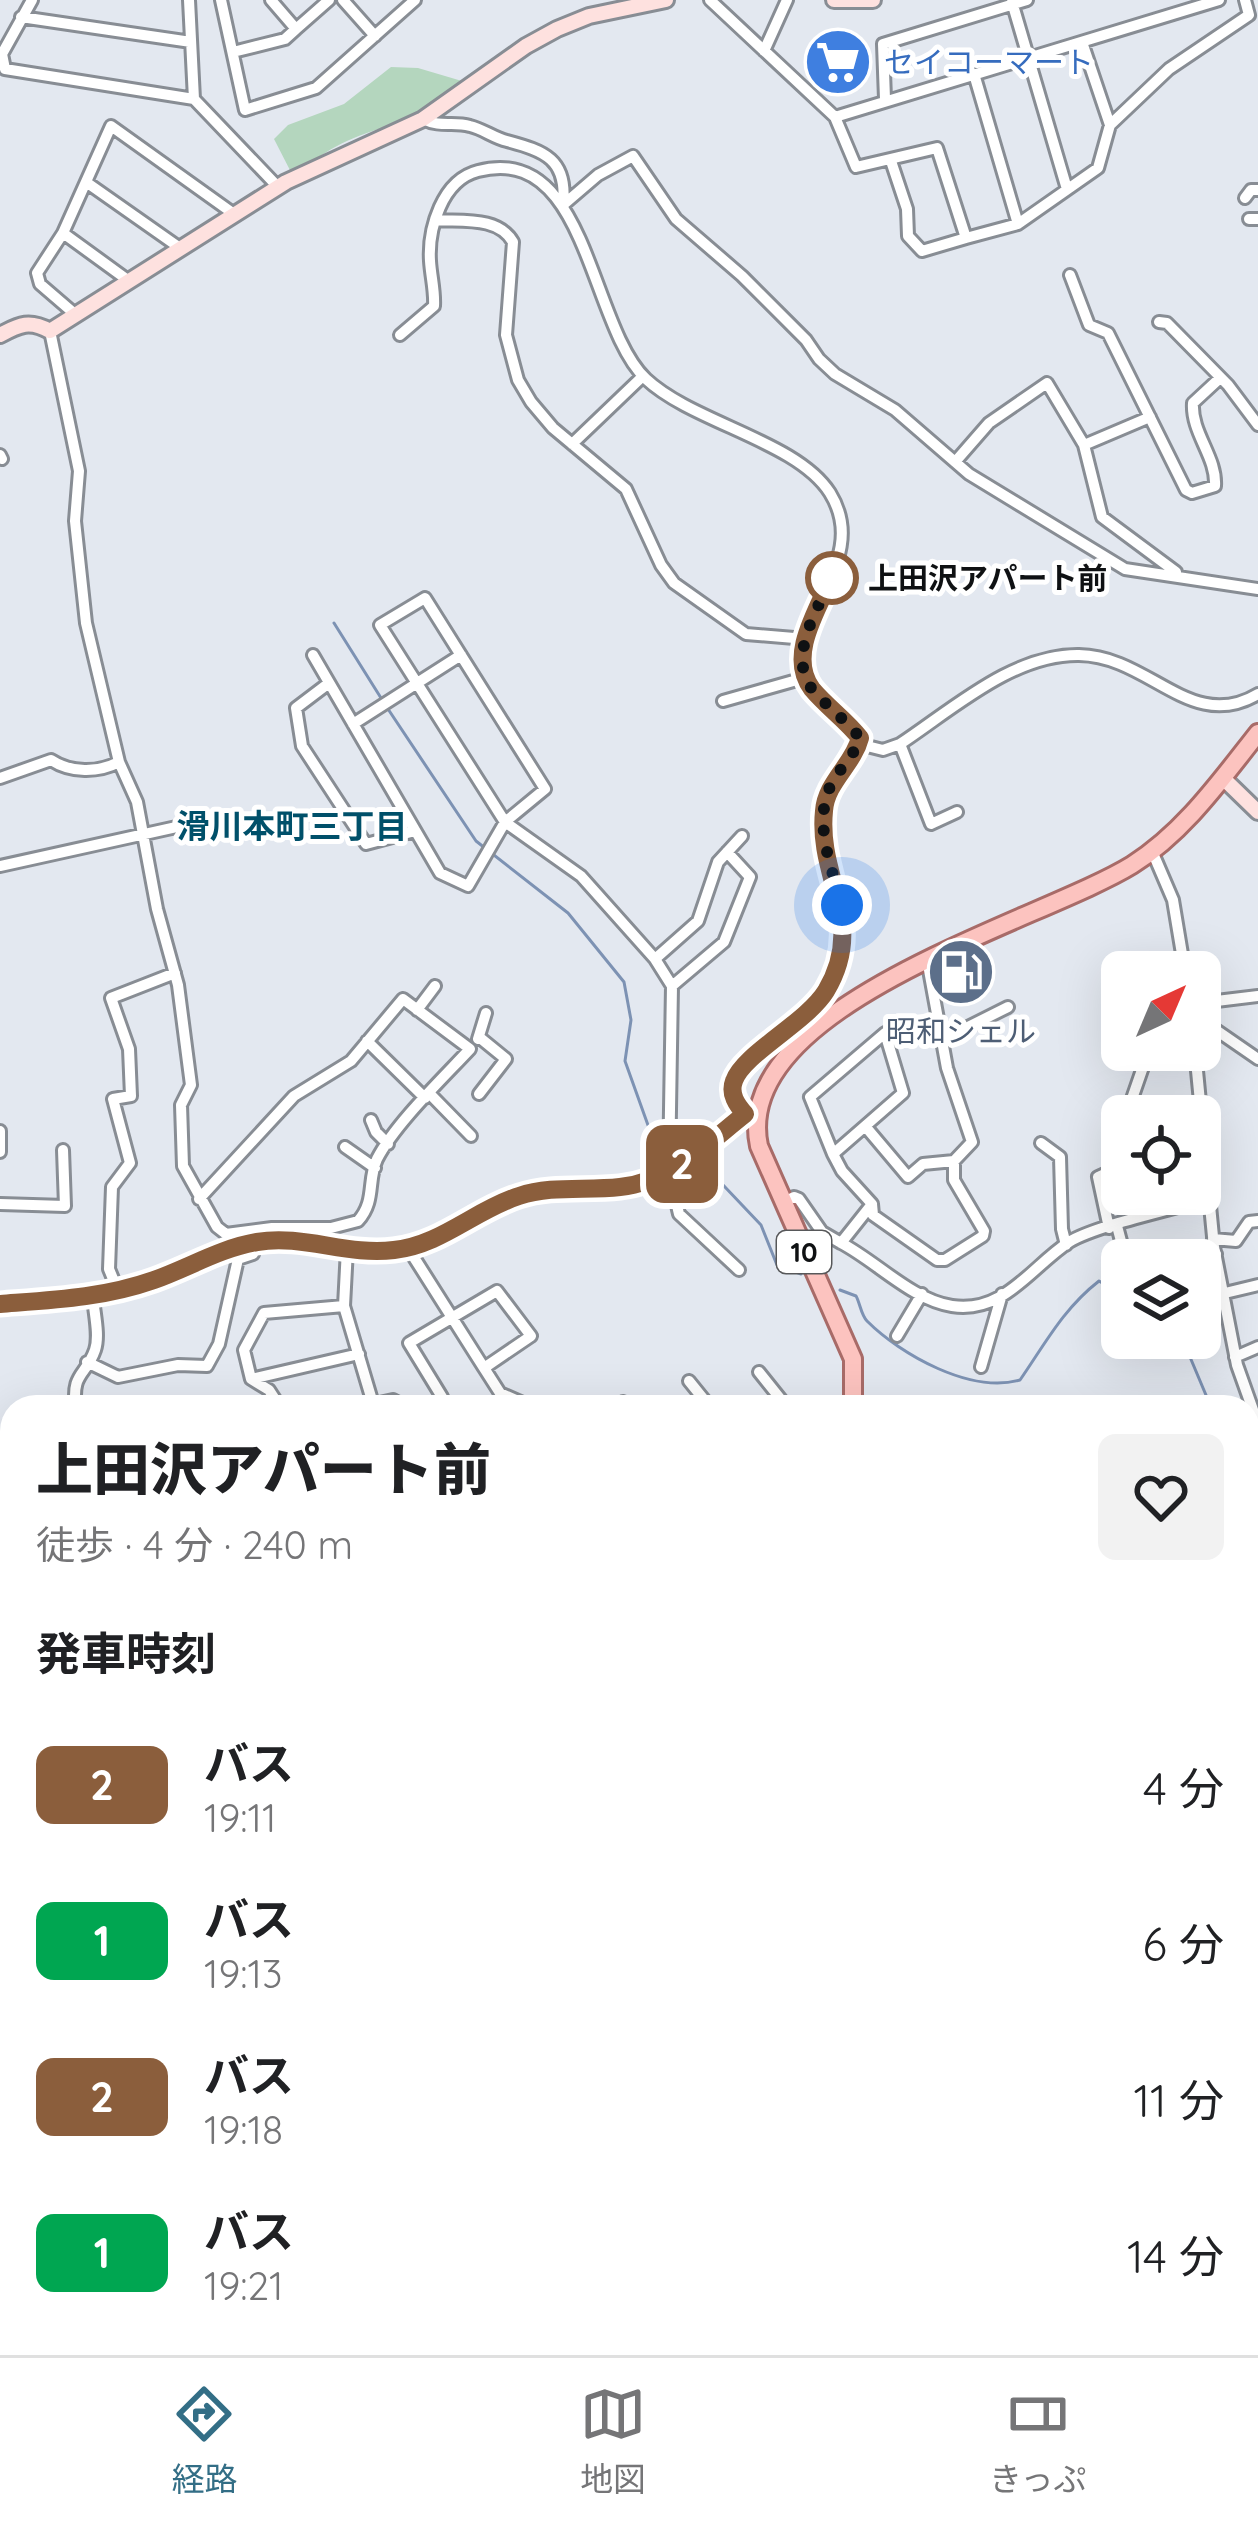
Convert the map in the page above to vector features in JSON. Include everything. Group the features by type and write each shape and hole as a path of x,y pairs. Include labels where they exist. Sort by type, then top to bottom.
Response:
{"main road":[{"path":"751,1112 770,1077 794,1048 883,980 1105,880 1152,851 1181,826 1258,733"},
{"name":"10","path":"751,1112 782,1203 853,1359 853,1395"}],"street":[{"path":"32,0 2,55 5,69 194,99 278,187"},
{"path":"188,0 194,99"},
{"path":"221,0 245,110 316,88 415,0"},
{"path":"271,0 296,29"},
{"path":"233,52 285,39 329,0"},
{"path":"344,0 375,35"},
{"path":"50,331 278,187 423,119 557,28 589,16 666,0"},
{"path":"710,0 835,117 856,167 937,148 966,238"},
{"path":"764,51 787,0"},
{"path":"834,0 873,0"},
{"path":"885,99 883,44 1027,0"},
{"path":"835,117 1220,0"},
{"path":"891,161 907,209 908,236 922,251 1018,224 1098,167 1110,125 1169,69 1249,15 1246,0"},
{"path":"1012,2 1067,189"},
{"path":"21,17 191,42"},
{"path":"1082,42 1110,125"},
{"path":"974,74 1018,224"},
{"path":"423,119 438,127 467,124 550,156 565,187 563,205"},
{"path":"76,315 40,284 37,273 63,232 111,126 234,214"},
{"path":"563,205 598,175 633,156 676,219 742,276 835,374 895,410 969,474 1125,569 1258,589"},
{"path":"400,335 434,307 430,260 435,220 450,190 470,173 482,170 526,175 554,193 620,346 644,376 680,403 800,464 829,490 838,509 842,544 806,639 804,678 856,733 859,745"},
{"path":"86,182 181,248"},
{"path":"1244,198 1258,190"},
{"path":"435,220 491,224 509,234 513,242 506,319 510,356 531,402 626,489 674,583 746,634 806,639"},
{"path":"63,232 129,281"},
{"path":"1070,275 1089,325 1108,333 1186,490 1192,493 1215,487 1216,474 1192,415 1192,403 1220,378"},
{"path":"1159,322 1167,323 1220,378 1258,425"},
{"path":"0,335 21,323 50,331"},
{"path":"50,331 79,471 75,521 86,623 119,762 137,802 175,973 191,1085 182,1105 183,1166 210,1218 226,1234 273,1234 358,1221 368,1210 375,1168 388,1144 479,1037 486,1013"},
{"path":"572,444 644,376"},
{"path":"956,461 988,423 1047,382 1084,445 1102,517 1178,574"},
{"path":"1084,445 1150,417"},
{"path":"313,655 440,873 468,886 505,822 545,789 425,598 380,625 416,683 505,822 581,876 655,959 672,986 669,1171 679,1214 739,1270"},
{"path":"353,724 461,655"},
{"path":"859,745 883,750 900,744 1017,668 1077,655 1133,667 1198,704 1234,705 1258,694"},
{"path":"723,701 804,678"},
{"path":"329,683 296,708 302,746 366,844 416,831"},
{"path":"900,744 931,824 957,812"},
{"path":"0,1304 93,1298 273,1234 347,1249 408,1248 521,1196 619,1187 669,1171 751,1112 733,1095 734,1080 814,1008 836,970 844,932 824,832 824,808 838,773 859,745"},
{"path":"0,778 51,760 75,770 119,762"},
{"path":"1223,778 1258,812"},
{"path":"0,866 199,822"},
{"path":"655,959 698,921 718,862 742,836"},
{"path":"1152,851 1172,900 1181,951"},
{"path":"672,986 724,942 750,877 727,852"},
{"path":"865,1126 908,1177 923,1164 954,1161 972,1142 942,1040 927,959"},
{"path":"118,1291 109,1269 112,1186 130,1163 113,1099 131,1096 130,1049 112,998 175,973"},
{"path":"417,1010 435,986"},
{"path":"1221,1001 1258,997"},
{"path":"199,1199 294,1096 351,1061 403,999 470,1049"},
{"path":"942,1040 1007,1007"},
{"path":"833,1154 903,1093 885,1033 810,1096 833,1154 842,1171 872,1204 873,1215 937,1260 945,1260 984,1231 954,1180 954,1161"},
{"path":"1221,1033 1258,1059"},
{"path":"479,1037 506,1059 479,1094"},
{"path":"367,1041 471,1136"},
{"path":"371,1120 388,1144"},
{"path":"0,1131 0,1152"},
{"path":"1041,1143 1060,1156 1066,1245"},
{"path":"345,1147 375,1168"},
{"path":"0,1204 65,1206 63,1150"},
{"path":"782,1203 799,1199 822,1232 922,1294 950,1306 981,1305 1019,1286 1066,1245 1153,1215"},
{"path":"841,1243 872,1204"},
{"path":"1109,1215 1118,1239"},
{"path":"1211,1215 1213,1239"},
{"path":"1221,1240 1236,1241 1249,1222 1258,1221"},
{"path":"87,1362 118,1377 178,1365 207,1366 219,1344 238,1259 253,1254 249,1243"},
{"path":"408,1248 504,1395"},
{"path":"347,1249 344,1306 367,1395"},
{"path":"1221,1276 1235,1357 1249,1395"},
{"path":"1225,1293 1258,1285"},
{"path":"441,1395 409,1343 497,1291 531,1336 484,1368"},
{"path":"897,1336 922,1294"},
{"path":"981,1366 1002,1294"},
{"path":"74,1395 73,1388 97,1345 93,1298"},
{"path":"272,1395 251,1379 244,1349 264,1313 344,1306"},
{"path":"1235,1357 1258,1347"},
{"path":"251,1379 359,1354"},
{"path":"759,1372 778,1395"},
{"path":"689,1381 700,1395"}],"green space":[{"path":"391,67 418,68 472,84 407,118 336,146 294,178 274,139 288,125 344,104"}],"waterway":[{"path":"334,623 381,698"},
{"path":"386,706 476,841 568,913 624,982 631,1020 625,1061 649,1128 658,1129"},
{"path":"681,1134 689,1140"},
{"path":"706,1167 761,1225 777,1265 801,1274"},
{"path":"840,1290 856,1296 867,1321 917,1358 959,1376 1001,1383 1020,1380 1065,1315 1101,1282"},
{"path":"1191,1359 1206,1395"}],"bus line":[{"name":"2","path":"0,1304 93,1298 154,1280 235,1247 274,1239 368,1251 408,1248 521,1196 653,1179 682,1164 745,1114 733,1095 734,1080 814,1008 842,950 842,905 824,832 824,808 829,789 860,738 812,689 802,666 806,639 834,572"}],"place":[{"name":"セイコーマート","path":"838,62"},
{"name":"上田沢アパート前","path":"832,578"},
{"name":"昭和シェル","path":"961,972"}],"district":[{"name":"滑川本町三丁目","path":"292,825"}],"route":[{"path":"832,578 834,572 806,639 802,666 812,689 860,738 829,789 824,808 824,832 842,905"}]}
